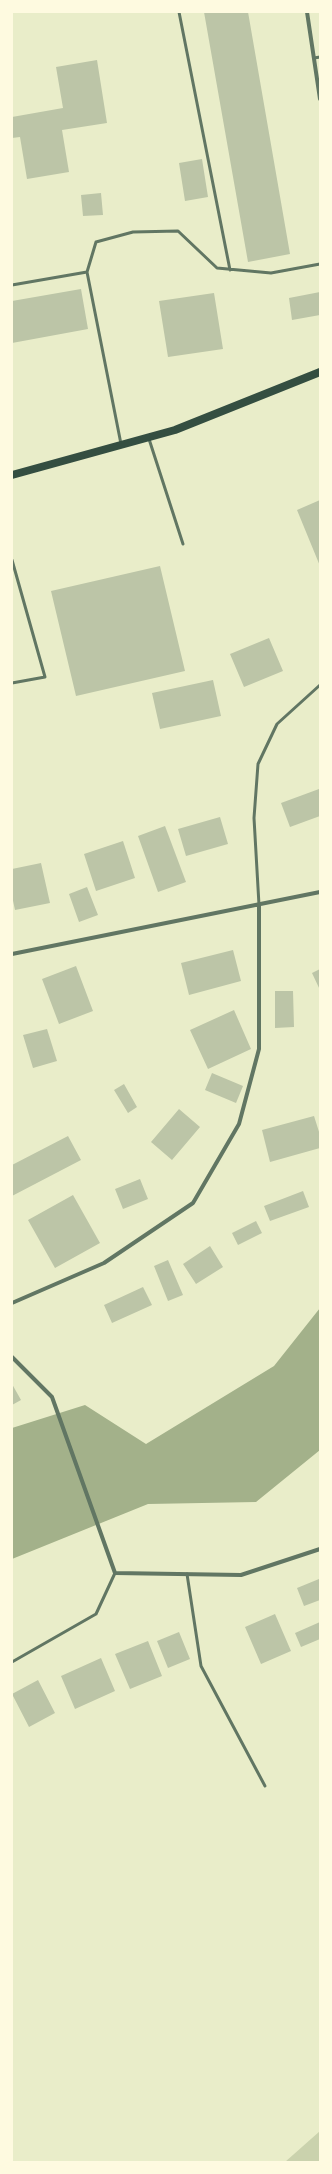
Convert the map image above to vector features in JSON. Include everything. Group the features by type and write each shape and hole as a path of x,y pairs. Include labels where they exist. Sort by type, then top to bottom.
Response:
{"main road":[{"path":"12,475 175,430 320,372"}],"street":[{"path":"307,12 320,99"},
{"path":"12,954 320,892"},
{"path":"12,1304 104,1263 193,1203 239,1124 259,1049 259,905"},
{"path":"12,1357 52,1397 115,1573 241,1575 320,1549"}],"lane":[{"path":"179,12 230,270"},
{"path":"314,58 320,57"},
{"path":"122,445 87,272 96,242 133,232 178,231 217,268 271,273 320,264"},
{"path":"12,285 87,272"},
{"path":"148,437 183,544"},
{"path":"12,560 45,677 12,683"},
{"path":"259,905 254,818 258,764 277,724 320,685"},
{"path":"12,1662 96,1614 115,1573"},
{"path":"187,1574 201,1666 265,1786"}],"shaded area":[{"path":"320,1308 320,1450 256,1502 148,1504 12,1559 12,1428 85,1405 146,1444 274,1366"},
{"path":"320,2131 320,2162 285,2162"}],"building":[{"path":"204,12 248,12 290,254 248,262"},
{"path":"97,60 107,123 62,130 69,172 27,179 20,137 12,138 12,117 63,108 56,67"},
{"path":"202,159 208,197 185,201 179,163"},
{"path":"101,193 103,215 83,216 81,195"},
{"path":"81,289 88,329 12,343 12,301"},
{"path":"320,292 320,315 292,320 289,298"},
{"path":"214,293 223,349 168,357 159,301"},
{"path":"320,500 320,566 297,510"},
{"path":"160,566 185,671 76,696 51,591"},
{"path":"269,638 283,671 244,687 230,654"},
{"path":"213,680 221,716 160,729 152,693"},
{"path":"319,789 320,816 290,827 281,803"},
{"path":"220,817 228,844 186,856 178,829"},
{"path":"165,826 186,882 158,892 138,836"},
{"path":"123,841 135,878 96,891 84,854"},
{"path":"41,863 50,903 15,910 12,896 12,869"},
{"path":"87,887 98,915 79,922 69,894"},
{"path":"233,950 241,981 189,995 181,963"},
{"path":"76,966 93,1011 59,1024 42,979"},
{"path":"320,969 320,990 312,973"},
{"path":"275,991 293,991 294,1027 275,1028"},
{"path":"234,1010 251,1049 208,1069 190,1030"},
{"path":"47,1029 57,1061 33,1068 23,1035"},
{"path":"212,1073 243,1086 236,1103 205,1090"},
{"path":"124,1084 137,1107 128,1113 114,1090"},
{"path":"179,1109 200,1127 172,1160 151,1142"},
{"path":"314,1116 320,1135 320,1148 270,1162 262,1130"},
{"path":"68,1136 81,1160 12,1196 12,1165"},
{"path":"140,1179 148,1199 123,1209 115,1189"},
{"path":"303,1191 309,1207 270,1221 264,1206"},
{"path":"73,1195 100,1243 55,1268 28,1220"},
{"path":"256,1221 262,1233 238,1245 232,1233"},
{"path":"210,1246 223,1267 196,1284 183,1264"},
{"path":"168,1260 183,1295 168,1301 154,1266"},
{"path":"143,1287 152,1305 112,1323 104,1305"},
{"path":"12,1384 21,1400 12,1405"},
{"path":"319,1579 320,1600 304,1606 297,1588"},
{"path":"275,1614 291,1651 261,1664 245,1627"},
{"path":"320,1622 320,1639 301,1647 295,1633"},
{"path":"179,1632 190,1659 168,1668 157,1641"},
{"path":"148,1641 162,1676 130,1689 115,1654"},
{"path":"101,1658 115,1691 75,1709 61,1676"},
{"path":"38,1680 55,1713 29,1727 12,1694"}]}
